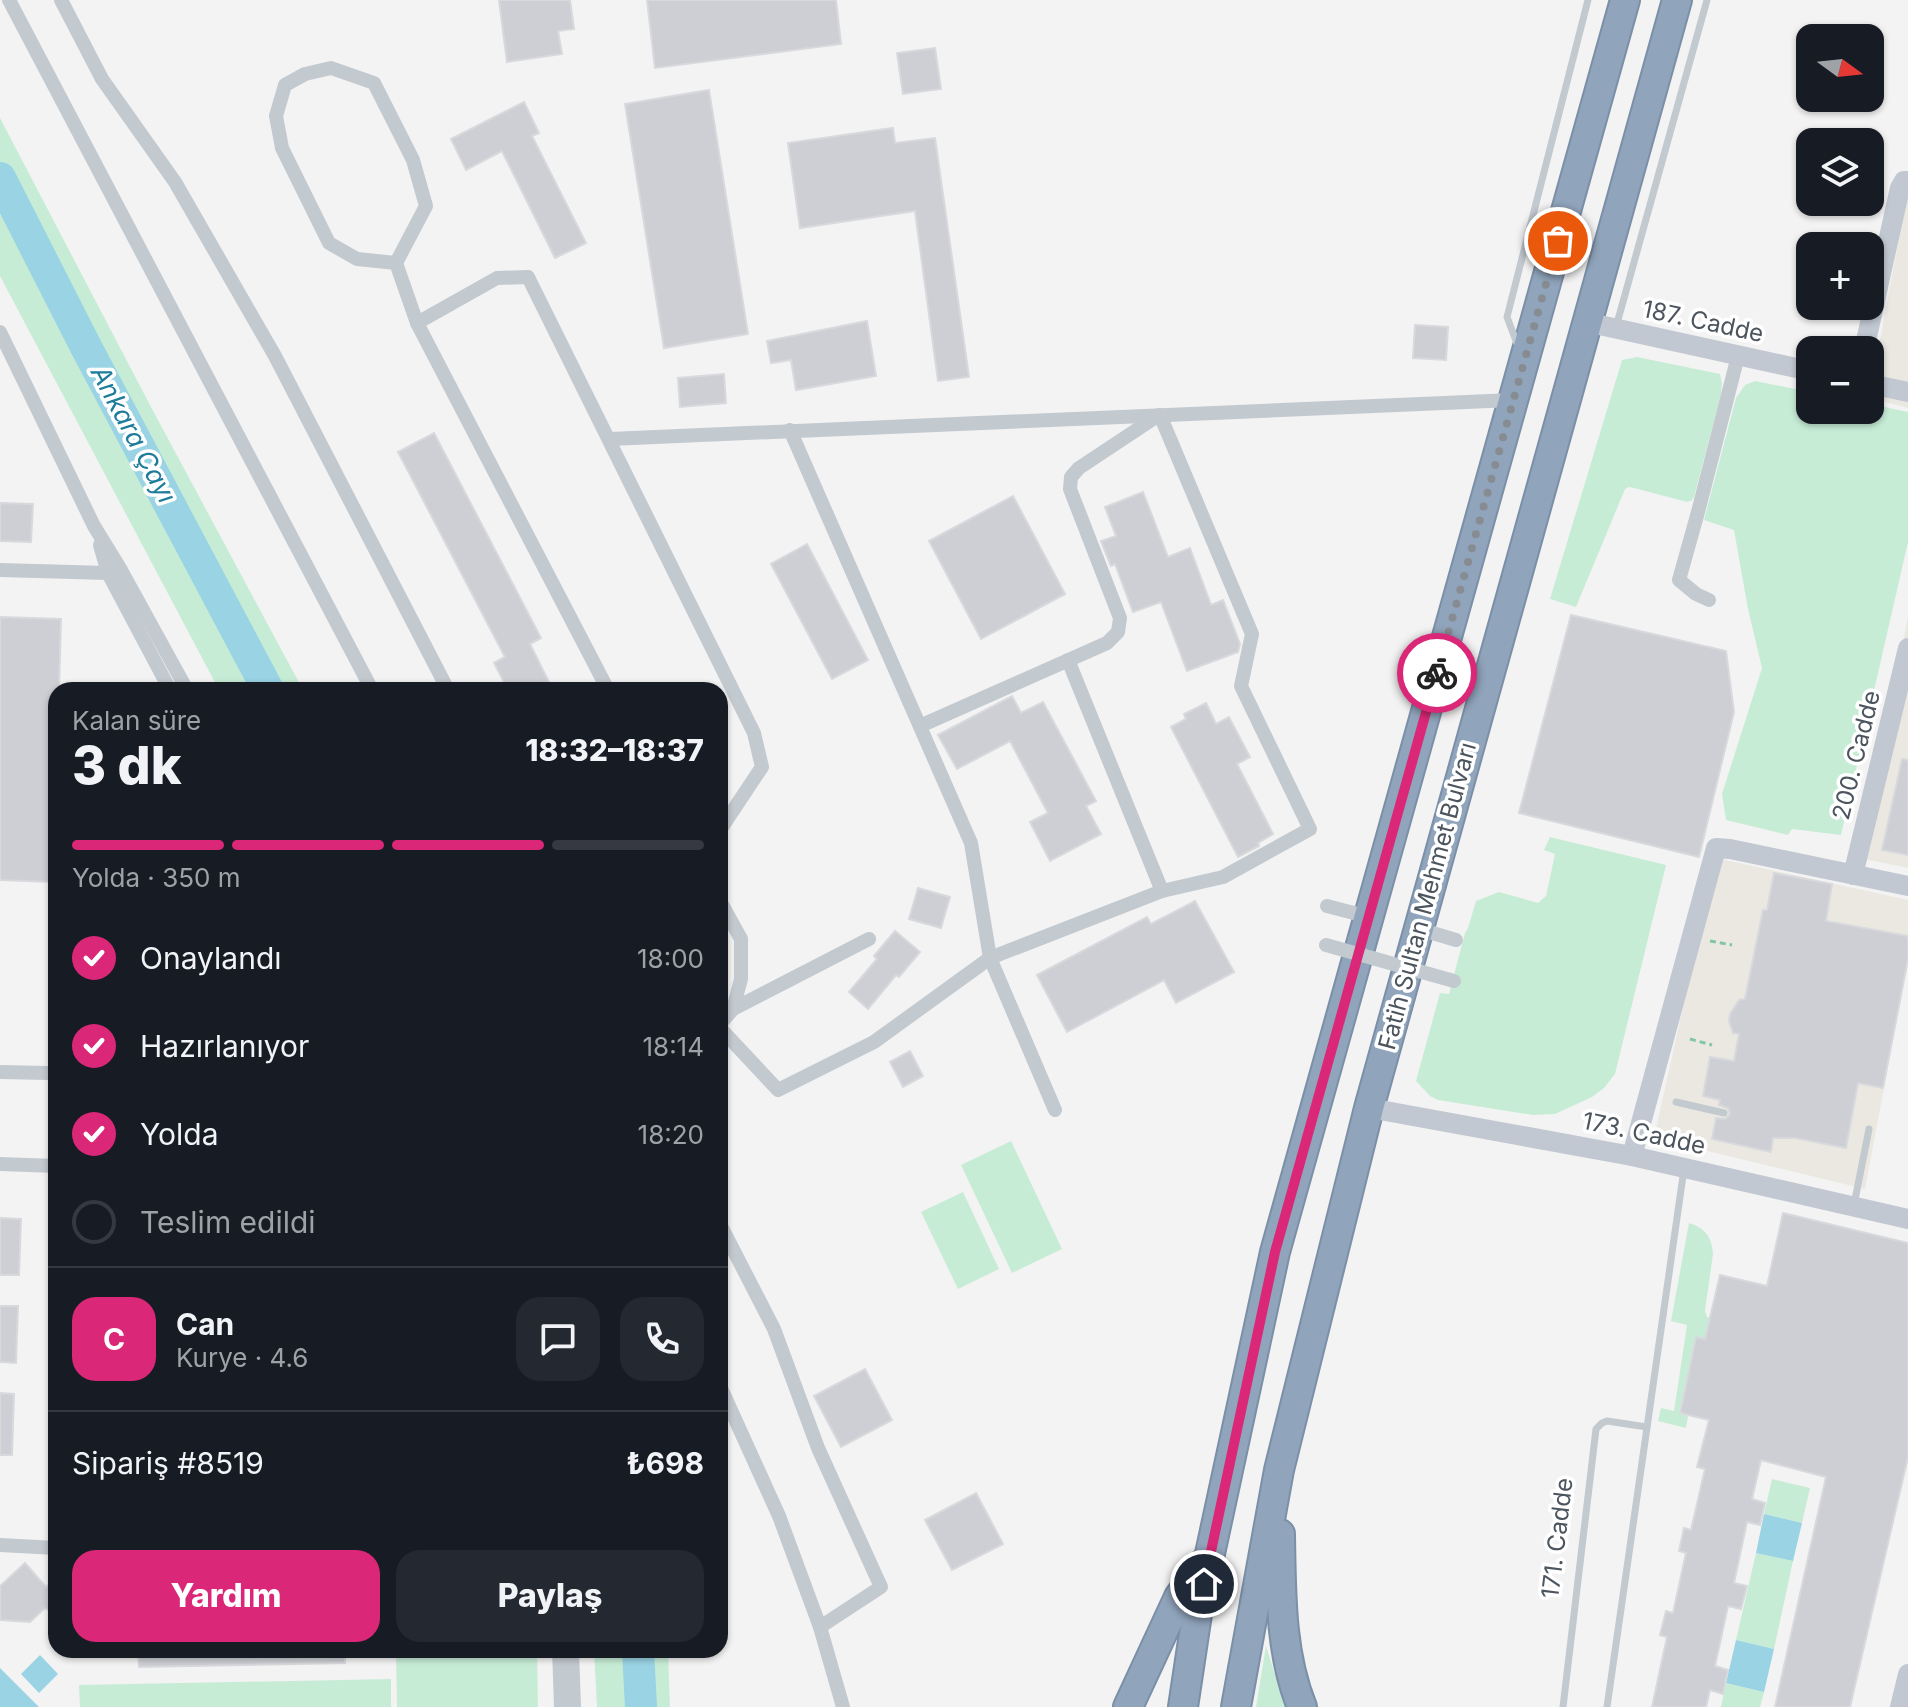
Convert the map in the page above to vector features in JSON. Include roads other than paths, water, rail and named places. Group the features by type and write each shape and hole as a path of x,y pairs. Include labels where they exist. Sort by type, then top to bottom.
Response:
{"highway":[{"name":"Fatih Sultan Mehmet Bulvarı","path":"1183,1707 1197,1614 1275,1252 1625,0"},
{"name":"Fatih Sultan Mehmet Bulvarı","path":"1236,1707 1279,1470 1369,1108 1677,0"},
{"path":"1279,1470 1284,1627 1293,1685 1302,1707"},
{"path":"1128,1707 1179,1597 1210,1554"}],"street":[{"path":"9,0 368,682"},
{"path":"61,0 102,79 175,182 275,356 444,682"},
{"path":"396,263 357,259 329,243 282,148 276,116 285,85 305,74 331,68 374,83 413,160 426,206 396,263 417,323 604,682"},
{"path":"1867,336 1901,185 1908,181"},
{"path":"417,323 497,278 528,277 754,733 762,767 728,818"},
{"name":"187. Cadde","path":"1586,322 1796,368"},
{"path":"0,332 166,682"},
{"path":"1709,600 1679,580 1738,356"},
{"path":"1884,387 1908,392"},
{"path":"610,439 1513,400"},
{"path":"920,726 1107,643 1118,632 1120,618 1070,489 1071,477 1079,468 1160,415"},
{"path":"728,1035 778,1090 874,1042 990,958 1162,891 1223,877 1310,829 1241,686 1252,634 1160,415"},
{"path":"790,430 971,843 990,958 1055,1110"},
{"path":"0,570 115,572"},
{"path":"115,572 182,682"},
{"name":"200. Cadde","path":"1853,875 1908,648"},
{"path":"1068,660 1162,891"},
{"path":"1632,1156 1716,848 1908,886"},
{"path":"1327,906 1369,917"},
{"path":"728,915 741,939 741,979 733,1009 728,1016"},
{"path":"1419,929 1456,940"},
{"path":"733,1009 869,939"},
{"path":"1326,945 1454,981"},
{"path":"0,1072 48,1073"},
{"name":"173. Cadde","path":"1369,1108 1632,1156 1908,1219"},
{"path":"0,1164 48,1166"},
{"path":"728,1240 774,1329 818,1448 881,1587 820,1627"},
{"path":"728,1404 779,1516 820,1627 843,1707"},
{"path":"0,1545 48,1548"},
{"path":"559,1658 561,1707"},
{"path":"572,1658 574,1707"},
{"path":"1900,1707 1908,1674"}],"lane":[{"path":"1524,362 1507,317 1588,0"},
{"path":"1615,329 1707,0"},
{"path":"1676,1102 1724,1113"},
{"path":"1854,1207 1869,1129"},
{"path":"1607,1707 1684,1167"},
{"name":"171. Cadde","path":"1563,1707 1596,1429 1607,1421 1647,1427"}],"water":[{"path":"1764,1514 1802,1523 1793,1561 1756,1553"},
{"path":"1736,1640 1774,1649 1764,1692 1726,1683"},
{"path":"40,1655 58,1674 39,1693 21,1674"},
{"path":"0,1668 39,1707 0,1707"}],"waterway":[{"name":"Ankara Çayı","path":"0,178 264,682"},
{"name":"Ankara Çayı","path":"638,1658 641,1707"}]}
